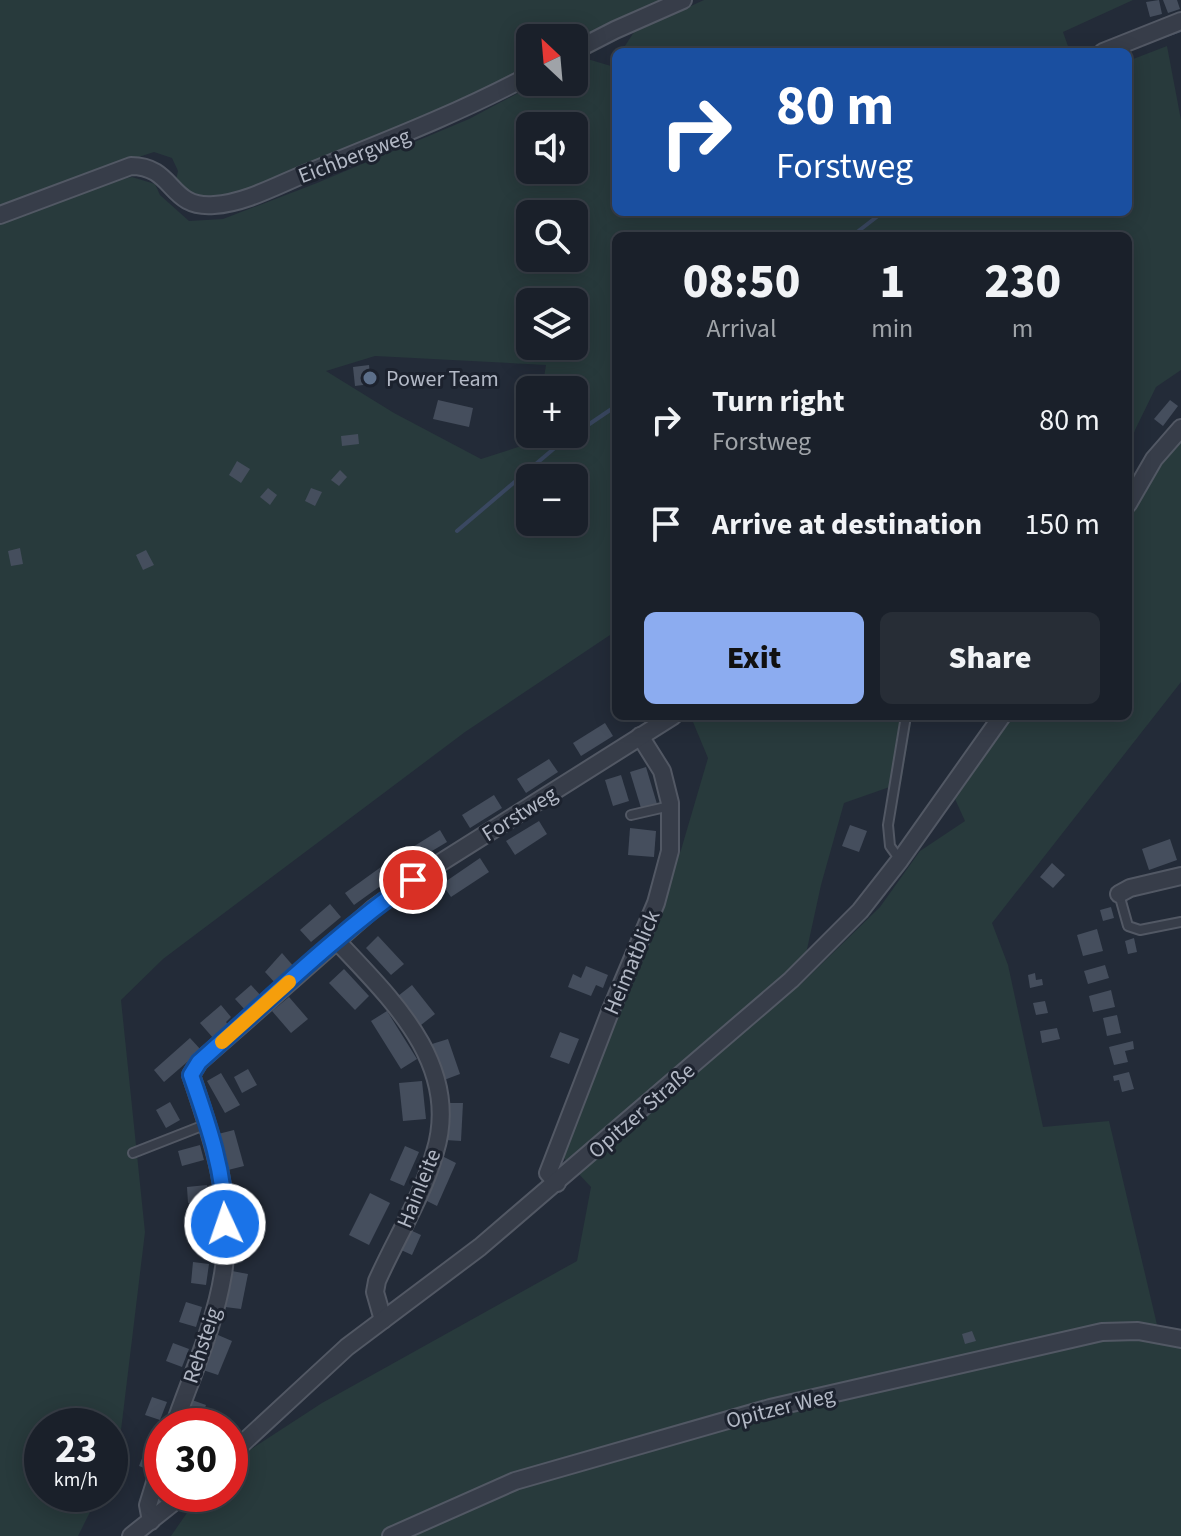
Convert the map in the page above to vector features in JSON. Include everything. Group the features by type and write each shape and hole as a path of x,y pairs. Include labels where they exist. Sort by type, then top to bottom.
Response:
{"street":[{"path":"588,44 683,0"},
{"path":"1113,48 1181,21"},
{"name":"Eichbergweg","path":"0,215 131,166 152,168 163,175 173,191 187,202 215,205 248,196 421,128 516,82"},
{"path":"1132,497 1154,459 1181,428"},
{"name":"Forstweg","path":"191,1075 199,1062 374,908 413,880 666,720"},
{"name":"Opitzer Straße","path":"248,1438 347,1347 480,1247 791,980 860,911 999,720"},
{"name":"Heimatblick","path":"557,1183 548,1173 656,903 670,851 670,806 662,771 640,736"},
{"path":"1119,894 1130,888 1181,876"},
{"name":"Hainleite","path":"336,940 408,1020 436,1076 442,1112 436,1150 414,1207 377,1281 375,1292 383,1320"},
{"name":"Rehsteig","path":"180,1408 214,1312 223,1274 225,1197 208,1124 191,1075"},
{"name":"Opitzer Weg","path":"391,1536 515,1481 770,1408 1102,1332 1138,1331 1181,1339"},
{"path":"149,1512 151,1521"},
{"path":"131,1536 162,1512"}],"lane":[{"path":"900,860 890,846 888,825 905,720"},
{"path":"631,815 670,806"},
{"path":"1119,894 1128,926 1140,930 1181,922"},
{"path":"133,1153 208,1124"}],"shaded area":[{"path":"0,0 667,0 588,37 588,24 516,24 516,73 268,184 228,195 188,197 175,184 178,171 172,158 154,152 0,209"},
{"path":"704,0 1133,0 1063,32 1069,48 624,48 634,32"},
{"path":"1167,46 1181,120 1181,370 1156,387 1132,439 1132,232 612,232 612,634 465,732 163,959 121,1000 145,1232 124,1408 24,1408 24,1512 90,1512 78,1536 0,1536 0,224 90,186 132,177 155,184 160,195 189,221 223,219 469,119 516,94 588,96 588,59 612,64 612,216 1132,216 1132,59","holes":["375,356 546,365 544,376 588,376 588,448 516,448 481,459 394,413 326,371"]},
{"path":"1181,439 1181,682 992,923 1008,965 1043,1127 1109,1121 1158,1329 1181,1344 1181,1536 171,1536 188,1512 248,1512 248,1451 322,1403 577,1261 591,1187 561,1155 681,850 708,758 691,720 911,720 901,783 844,803 821,885 799,986 880,907 920,851 965,821 955,799 1010,720 1132,720 1132,510 1156,468"}],"building":[{"path":"1159,0 1162,14 1150,17 1146,2"},
{"path":"1163,0 1177,0 1180,9 1168,13"},
{"path":"369,365 371,384 355,386 353,367"},
{"path":"438,400 473,408 469,427 433,419"},
{"path":"1170,400 1178,406 1163,426 1154,419"},
{"path":"358,434 359,444 342,446 341,436"},
{"path":"237,461 250,469 241,483 229,475"},
{"path":"340,470 347,477 339,486 331,480"},
{"path":"268,488 277,495 270,505 260,497"},
{"path":"311,488 322,492 315,506 305,501"},
{"path":"20,548 23,564 11,566 8,551"},
{"path":"146,550 154,565 143,570 136,555"},
{"path":"605,723 613,736 581,756 573,743"},
{"path":"549,759 558,772 526,793 517,779"},
{"path":"646,767 657,804 641,808 630,772"},
{"path":"621,775 629,801 613,806 605,780"},
{"path":"494,795 502,808 470,828 462,815"},
{"path":"539,821 547,834 515,855 506,841"},
{"path":"850,825 867,831 859,852 842,846"},
{"path":"630,828 656,831 654,857 628,855"},
{"path":"440,830 447,842 407,866 400,855"},
{"path":"1170,839 1177,860 1149,870 1142,849"},
{"path":"480,858 489,872 451,897 442,884"},
{"path":"1052,863 1065,875 1053,888 1040,877"},
{"path":"381,867 390,879 354,905 345,893"},
{"path":"330,904 341,917 311,942 300,930"},
{"path":"1111,907 1114,918 1103,921 1100,910"},
{"path":"1097,929 1103,951 1083,956 1077,935"},
{"path":"378,936 404,964 391,975 366,948"},
{"path":"1134,938 1137,952 1128,954 1125,941"},
{"path":"282,953 295,968 277,985 265,972"},
{"path":"1105,965 1109,978 1088,984 1084,971"},
{"path":"586,966 608,975 603,988 596,985 591,996 568,987 573,974 581,978"},
{"path":"344,969 369,996 355,1010 329,983"},
{"path":"1035,973 1036,980 1042,979 1043,985 1030,988 1028,975"},
{"path":"251,985 263,998 247,1012 235,999"},
{"path":"412,985 435,1014 421,1025 398,996"},
{"path":"1111,990 1115,1007 1093,1012 1089,996"},
{"path":"289,997 308,1019 291,1033 272,1011"},
{"path":"1045,1001 1048,1013 1036,1015 1033,1003"},
{"path":"221,1005 231,1017 226,1022 229,1026 214,1039 200,1023"},
{"path":"387,1011 417,1059 401,1069 371,1021"},
{"path":"1117,1015 1121,1033 1107,1036 1103,1018"},
{"path":"1057,1028 1060,1039 1042,1043 1040,1031"},
{"path":"560,1032 579,1039 569,1064 550,1057"},
{"path":"190,1038 201,1050 164,1082 154,1070"},
{"path":"448,1039 460,1074 444,1080 432,1044"},
{"path":"1133,1041 1134,1049 1125,1051 1128,1062 1114,1065 1109,1047"},
{"path":"248,1069 257,1085 242,1093 234,1077"},
{"path":"1129,1072 1134,1089 1122,1092 1119,1080 1114,1081 1113,1076"},
{"path":"221,1073 240,1105 225,1113 207,1081"},
{"path":"422,1081 426,1119 403,1121 399,1083"},
{"path":"170,1102 180,1120 166,1128 156,1110"},
{"path":"446,1103 463,1103 461,1141 445,1140"},
{"path":"234,1130 244,1166 228,1170 218,1134"},
{"path":"200,1145 204,1160 182,1166 178,1151"},
{"path":"405,1146 419,1152 404,1186 390,1180"},
{"path":"442,1156 456,1163 437,1206 423,1199"},
{"path":"207,1185 210,1211 198,1212 197,1202 188,1203 187,1187"},
{"path":"370,1193 390,1203 369,1245 349,1235"},
{"path":"232,1202 248,1202 250,1244 235,1245"},
{"path":"191,1225 213,1225 212,1241 190,1241"},
{"path":"408,1229 421,1235 412,1255 399,1249"},
{"path":"193,1262 209,1264 206,1285 191,1283"},
{"path":"232,1271 248,1274 241,1309 225,1307"},
{"path":"186,1302 202,1307 196,1327 179,1322"},
{"path":"972,1331 976,1341 965,1344 962,1334"},
{"path":"218,1335 232,1341 218,1375 203,1370"},
{"path":"173,1343 189,1349 182,1367 166,1361"},
{"path":"152,1397 167,1402 165,1408 148,1408"},
{"path":"192,1400 206,1405 205,1408 189,1408"}],"waterway":[{"path":"1166,35 1181,30"},
{"path":"857,232 878,216"},
{"path":"457,531 557,446 612,409"}],"slow traffic":[{"path":"222,1042 289,982"}],"place":[{"name":"Power Team","path":"370,378"}],"route":[{"path":"225,1224 225,1197 220,1171 191,1075 199,1062 336,940 413,880"}]}
